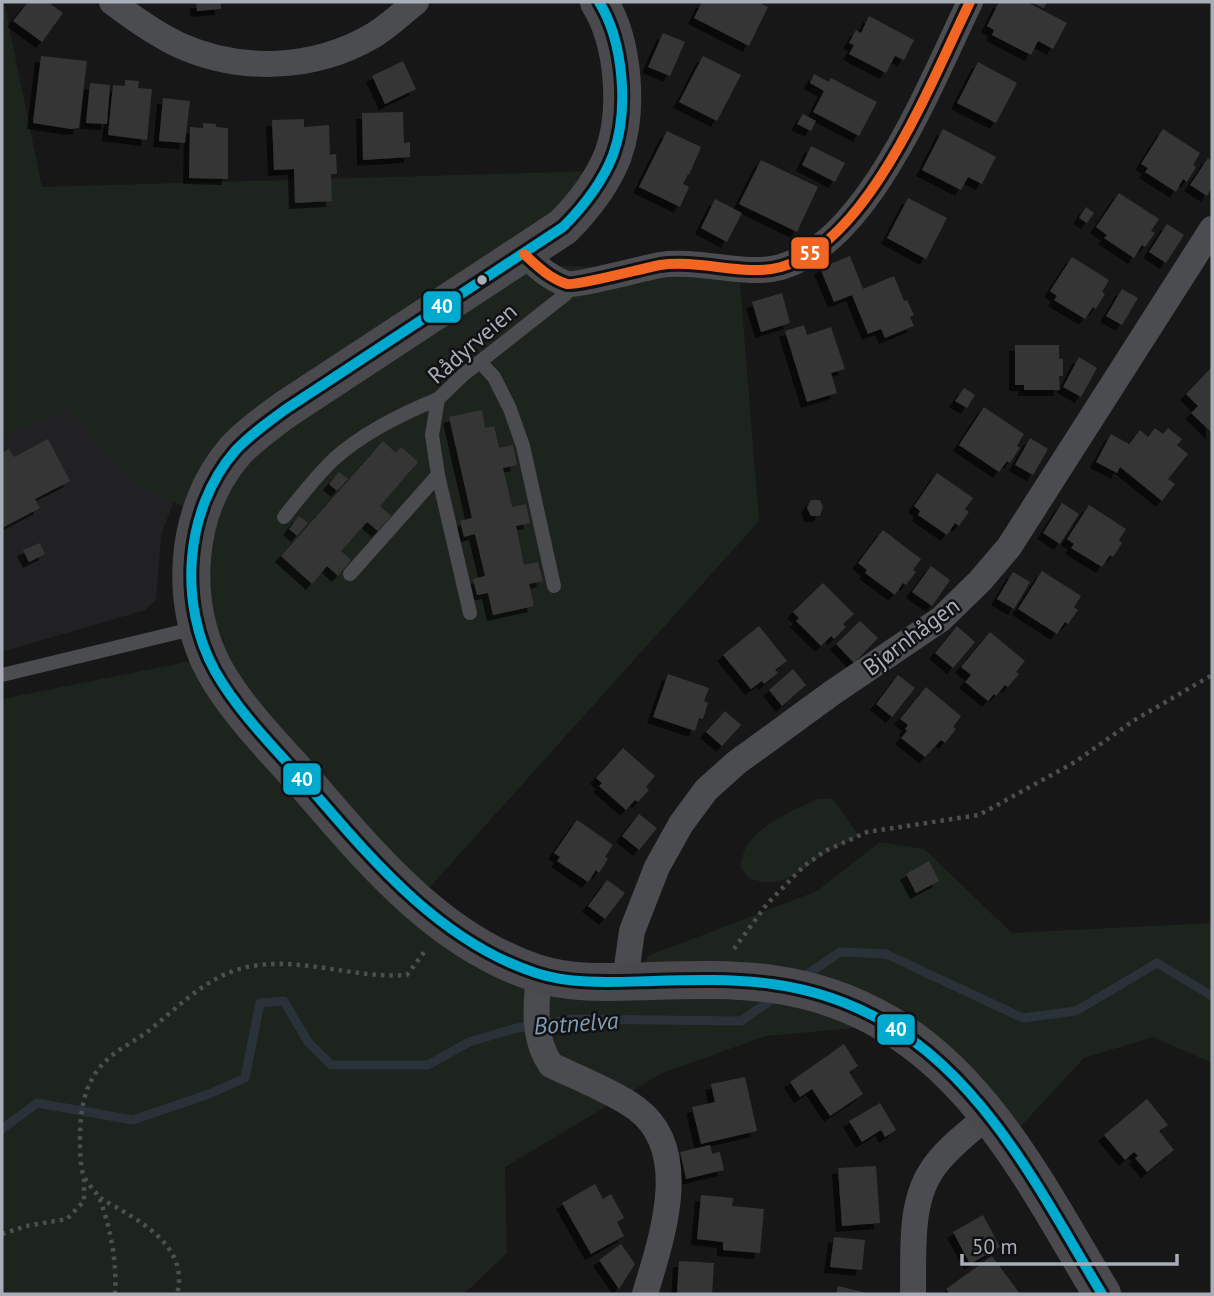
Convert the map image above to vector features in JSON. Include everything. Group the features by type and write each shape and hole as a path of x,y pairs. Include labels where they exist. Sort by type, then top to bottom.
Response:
{"street":[{"path":"111,2 178,44 240,64 253,64 316,59 348,48 376,34 416,2"},
{"path":"599,2 618,47 621,77 619,134 613,155 584,205 564,227 296,402 260,428 236,451 216,477 196,532 191,569 192,596 197,627 205,652 236,701 338,821 414,899 444,925 498,959 539,974 569,979 723,979 807,989 840,1000 884,1022 921,1045 954,1075 989,1115 1102,1294"},
{"path":"524,254 545,274 570,285 676,262 763,270 782,267 817,250 858,208 887,169 970,2"},
{"name":"Bjørnhågen","path":"625,981 632,931 657,867 681,824 706,790 736,762 941,619 980,581 1009,547 1212,229"},
{"path":"539,974 536,1015 538,1035 543,1053 551,1065 635,1107 651,1121 662,1142 669,1173 667,1208 661,1241 645,1294"},
{"path":"913,1294 916,1208 923,1184 936,1163 989,1115"}],"lane":[{"name":"Rådyrveien","path":"470,613 438,475 432,435 438,399 566,294 570,285"},
{"path":"480,362 494,377 510,409 523,446 554,586"},
{"path":"284,517 332,461 354,442 403,414 438,399"},
{"path":"350,575 438,475"},
{"path":"2,675 197,627"}],"path":[{"path":"723,979 735,946 745,930 804,866 825,851 867,832 979,815 1075,762 1133,721 1212,675"},
{"path":"2,1234 26,1226 67,1219 84,1201 80,1143 85,1094 96,1072 110,1055 145,1033 184,1000 226,972 259,965 300,964 388,977 407,975 444,925"},
{"path":"84,1177 99,1197 109,1233 116,1280 115,1294"},
{"path":"99,1197 144,1224 163,1240 174,1255 179,1287 177,1294"}],"shaded area":[{"path":"2,2 42,187 598,171 498,264 739,271 759,521 429,888 538,972 642,969 648,956 817,891 880,842 924,849 1012,933 1212,923 1212,1063 1153,1037 1084,1058 1010,1138 876,1026 766,1036 662,1073 505,1167 507,1253 464,1294 2,1294 2,699 197,660 201,515 132,482 68,409 2,437"},
{"path":"57,378 177,493 161,535 156,600 145,610 2,652 2,395"},
{"path":"819,799 833,799 859,836 832,849 801,871 782,880 761,882 749,878 740,867 746,848 753,838 780,818"}],"building":[{"path":"28,2 48,2 63,13 42,42 13,21"},
{"path":"196,2 221,2 221,9 197,11"},
{"path":"702,2 758,2 768,7 749,46 694,18"},
{"path":"999,2 1027,2 1067,23 1053,49 1038,41 1031,55 992,35 994,30 987,26"},
{"path":"1031,2 1047,2 1044,8"},
{"path":"869,16 914,40 904,60 895,56 886,73 849,54 854,45 849,43 856,30 861,33"},
{"path":"663,33 685,42 670,76 648,67"},
{"path":"41,56 87,61 79,128 33,123"},
{"path":"703,56 741,75 717,121 679,102"},
{"path":"403,61 416,89 385,104 372,76"},
{"path":"978,62 1017,83 996,123 957,103"},
{"path":"814,74 829,82 831,78 877,102 859,136 813,112 824,91 810,83"},
{"path":"125,80 139,81 138,88 152,89 147,140 108,135 113,85 125,86"},
{"path":"90,83 110,85 107,124 86,123"},
{"path":"163,98 190,101 185,143 159,141"},
{"path":"403,112 404,143 410,142 410,157 363,160 362,113"},
{"path":"803,114 816,121 811,131 797,124"},
{"path":"304,119 304,127 329,125 330,155 336,154 337,174 331,174 332,201 295,203 294,169 274,170 272,120"},
{"path":"203,123 228,128 228,179 189,178 190,127 203,128"},
{"path":"943,129 996,157 982,184 968,177 961,190 922,170"},
{"path":"1163,129 1200,153 1187,182 1183,179 1176,192 1145,172 1148,168 1141,164"},
{"path":"667,131 701,147 683,184 689,187 680,207 639,187"},
{"path":"811,146 845,163 835,182 802,165"},
{"path":"1208,158 1212,161 1212,187 1207,196 1190,185"},
{"path":"761,160 818,187 797,232 739,204"},
{"path":"1119,193 1159,219 1151,231 1155,233 1145,247 1142,245 1134,258 1104,238 1107,235 1096,227"},
{"path":"908,198 947,218 926,259 887,238"},
{"path":"715,199 742,213 727,242 701,228"},
{"path":"1086,207 1094,213 1087,223 1079,218"},
{"path":"1167,224 1184,235 1166,263 1149,252"},
{"path":"850,256 863,289 894,276 904,301 907,300 914,315 910,317 914,326 885,338 881,329 868,334 852,295 834,302 820,268"},
{"path":"1072,257 1109,280 1096,309 1093,307 1085,319 1054,300 1057,296 1050,291"},
{"path":"1122,289 1138,298 1122,325 1106,316"},
{"path":"782,293 790,323 761,332 752,302"},
{"path":"804,325 807,335 831,327 845,369 831,373 837,393 807,402 785,331"},
{"path":"1015,345 1059,345 1059,358 1063,359 1063,376 1059,376 1060,390 1024,390 1024,385 1015,385"},
{"path":"1079,357 1097,368 1081,397 1063,387"},
{"path":"1211,368 1212,433 1191,413 1198,406 1186,394"},
{"path":"964,388 975,395 967,408 955,401"},
{"path":"984,407 1024,434 1017,446 1020,448 1010,463 1007,461 999,472 959,445"},
{"path":"482,410 485,428 494,426 499,448 513,445 517,465 503,468 512,507 526,504 530,523 516,526 524,565 538,562 543,581 529,584 534,606 493,615 488,593 477,595 473,579 485,576 475,534 464,537 460,521 472,518 449,417"},
{"path":"1155,428 1163,434 1168,428 1182,439 1177,445 1188,454 1168,479 1175,484 1162,501 1120,467 1117,473 1096,462 1111,434 1129,444 1140,430 1148,437"},
{"path":"1030,438 1048,449 1033,475 1015,465"},
{"path":"48,439 70,481 35,499 40,508 2,528 2,453 9,449 14,457"},
{"path":"383,441 396,453 401,447 418,462 380,506 391,516 378,531 367,522 341,551 351,560 338,576 327,566 312,584 281,556"},
{"path":"339,472 348,479 337,491 329,484"},
{"path":"937,473 973,498 965,509 969,512 959,526 955,523 947,535 918,515 920,511 914,506"},
{"path":"811,500 820,500 823,507 820,516 811,516 807,508"},
{"path":"1062,503 1079,514 1060,544 1043,533"},
{"path":"1089,505 1126,529 1119,540 1122,543 1102,567 1071,548 1074,544 1067,539"},
{"path":"299,516 308,523 297,536 289,529"},
{"path":"883,530 921,559 913,570 916,572 906,585 903,583 895,595 865,573 867,570 858,563"},
{"path":"40,543 45,554 29,562 23,550"},
{"path":"931,566 950,580 932,606 912,592"},
{"path":"1042,571 1081,596 1074,607 1078,610 1057,634 1018,609"},
{"path":"1013,572 1030,582 1014,609 997,599"},
{"path":"823,583 854,614 843,624 846,627 834,639 831,636 821,646 796,621 799,618 793,612"},
{"path":"860,621 878,638 854,663 836,644"},
{"path":"759,626 787,661 775,670 778,673 764,684 762,681 751,689 723,655"},
{"path":"957,626 975,642 953,668 935,653"},
{"path":"990,632 1025,661 1008,687 1005,685 988,701 965,682 971,675 961,667"},
{"path":"793,669 806,685 782,706 769,690"},
{"path":"668,674 709,688 704,701 708,703 703,719 699,718 695,731 653,717"},
{"path":"898,675 915,688 892,717 876,704"},
{"path":"926,687 961,716 953,727 956,729 945,743 941,740 925,757 901,738 908,725 900,719"},
{"path":"725,711 741,725 722,746 706,732"},
{"path":"623,748 655,776 646,787 649,790 626,810 599,786 602,783 596,778"},
{"path":"639,814 657,828 639,850 622,836"},
{"path":"577,820 613,845 599,873 596,870 588,882 557,861 560,857 554,853"},
{"path":"929,861 939,881 916,893 906,874"},
{"path":"607,880 625,893 605,919 588,906"},
{"path":"844,1044 858,1066 849,1072 863,1094 830,1116 812,1089 800,1097 790,1082"},
{"path":"745,1077 757,1131 701,1144 692,1107 715,1102 711,1084"},
{"path":"1147,1099 1168,1125 1159,1131 1174,1150 1147,1172 1135,1158 1138,1156 1134,1152 1125,1160 1104,1135"},
{"path":"880,1103 896,1130 885,1137 881,1130 862,1142 849,1121"},
{"path":"710,1145 712,1154 720,1152 724,1170 686,1179 680,1152"},
{"path":"876,1166 880,1223 842,1226 838,1168"},
{"path":"595,1184 603,1199 611,1194 624,1218 617,1222 624,1236 591,1254 562,1203"},
{"path":"701,1195 733,1198 732,1206 764,1209 760,1253 723,1250 723,1242 697,1239"},
{"path":"983,1215 1000,1247 970,1264 953,1232"},
{"path":"834,1237 865,1240 862,1270 830,1267"},
{"path":"621,1244 635,1264 619,1289 599,1260"},
{"path":"992,1256 1020,1294 950,1294 946,1289"},
{"path":"679,1261 714,1263 712,1294 677,1292"},
{"path":"838,1286 867,1293 867,1294 836,1294"}],"waterway":[{"name":"Botnelva","path":"803,977 840,952 886,954 1023,1018 1076,1011 1157,963 1212,996"},
{"name":"Botnelva","path":"2,1129 37,1103 133,1120 209,1094 245,1078 260,1003 284,1001 308,1042 331,1065 428,1065 469,1042 517,1028 573,1019 741,1021 774,998"}],"transit line":[{"name":"40","path":"599,2 619,56 622,98 618,137 609,165 598,185 563,227 286,409 235,451 218,475 205,501 192,558 195,617 203,645 215,671 237,704 364,849 415,900 442,923 472,943 503,960 536,973 564,979 609,982 744,981 801,989 857,1008 922,1047 954,1076 1010,1144 1102,1294"},
{"name":"55","path":"524,254 549,275 567,284 573,284 660,265 690,264 767,270 781,267 813,252 843,226 895,154 970,2"}]}
